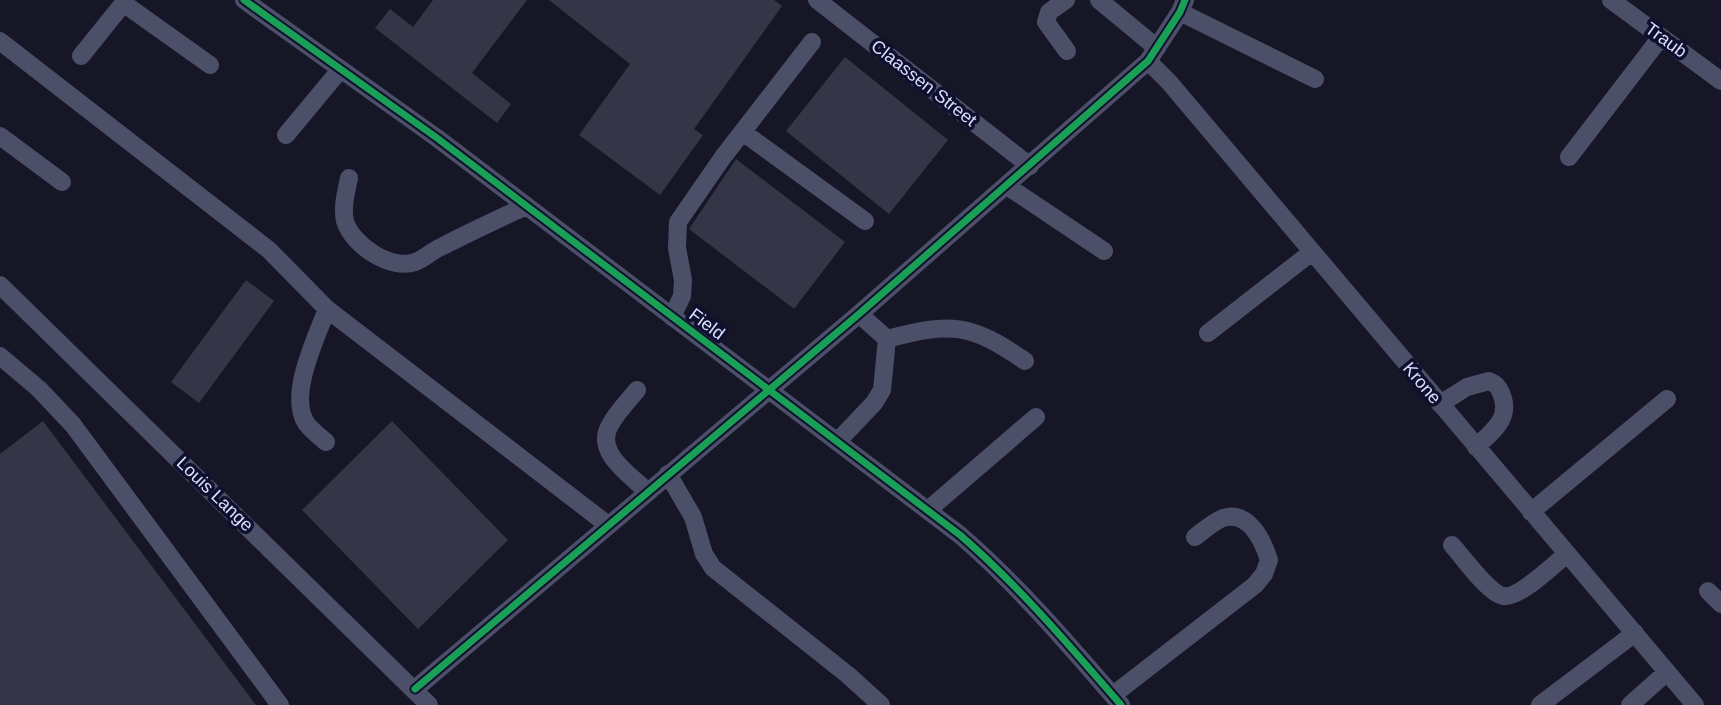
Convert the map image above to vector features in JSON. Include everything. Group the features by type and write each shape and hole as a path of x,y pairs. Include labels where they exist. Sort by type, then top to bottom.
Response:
{"street":[{"name":"Field","path":"244,0 437,138 928,510 988,559 1117,700"},
{"name":"Claassen Street","path":"817,0 1030,166"},
{"path":"1066,0 1049,12 1046,22 1067,51"},
{"name":"Krone","path":"1099,0 1153,55 1169,82 1695,705"},
{"name":"Traub","path":"1611,0 1721,81"},
{"path":"81,56 124,2 210,65"},
{"path":"415,689 1030,166 1153,55 1182,6 1315,79"},
{"path":"1569,157 1661,37"},
{"path":"0,41 269,250 327,309 607,525"},
{"path":"672,317 682,296 683,281 677,248 678,222 715,168 812,42"},
{"path":"286,135 340,70"},
{"path":"744,133 865,222"},
{"path":"0,136 62,182"},
{"path":"349,178 344,208 349,229 354,237 371,250 400,264 415,262 442,246 526,206"},
{"path":"1007,186 1104,251"},
{"path":"1208,333 1312,252"},
{"name":"Louis Lange","path":"0,285 429,705"},
{"path":"326,442 306,423 299,400 313,344 327,309"},
{"path":"859,314 887,339"},
{"path":"887,339 947,327 978,333 999,343 1025,361"},
{"path":"837,442 882,390 887,339"},
{"path":"0,356 40,389 73,425 280,705"},
{"path":"1440,404 1476,383 1489,381 1498,387 1506,406 1504,418 1476,447"},
{"path":"637,390 608,426 606,446 617,463 647,491"},
{"path":"1531,512 1667,399"},
{"path":"928,510 1036,418"},
{"path":"668,474 693,517 704,554 713,568 848,675 881,705"},
{"path":"1117,700 1230,607 1264,574 1269,560 1262,540 1248,523 1236,517 1225,518 1195,537"},
{"path":"1452,545 1493,591 1503,596 1513,595 1524,589 1567,554"},
{"path":"1540,705 1635,633"},
{"path":"1630,705 1667,672"}],"building":[{"path":"433,0 527,0 472,73 511,104 497,123 375,28 390,9 413,27"},
{"path":"549,0 774,0 782,6 694,129 703,135 660,195 579,135 630,64"},
{"path":"845,57 948,140 889,214 786,131"},
{"path":"736,159 845,242 794,309 689,229"},
{"path":"246,280 274,301 199,403 171,382"},
{"path":"43,421 256,705 0,705 0,454"},
{"path":"392,421 508,540 418,629 302,510"}],"cycle path":[{"path":"244,0 437,138 960,535 1023,596 1121,705"},
{"path":"415,689 859,314 1148,61 1185,0"}]}
